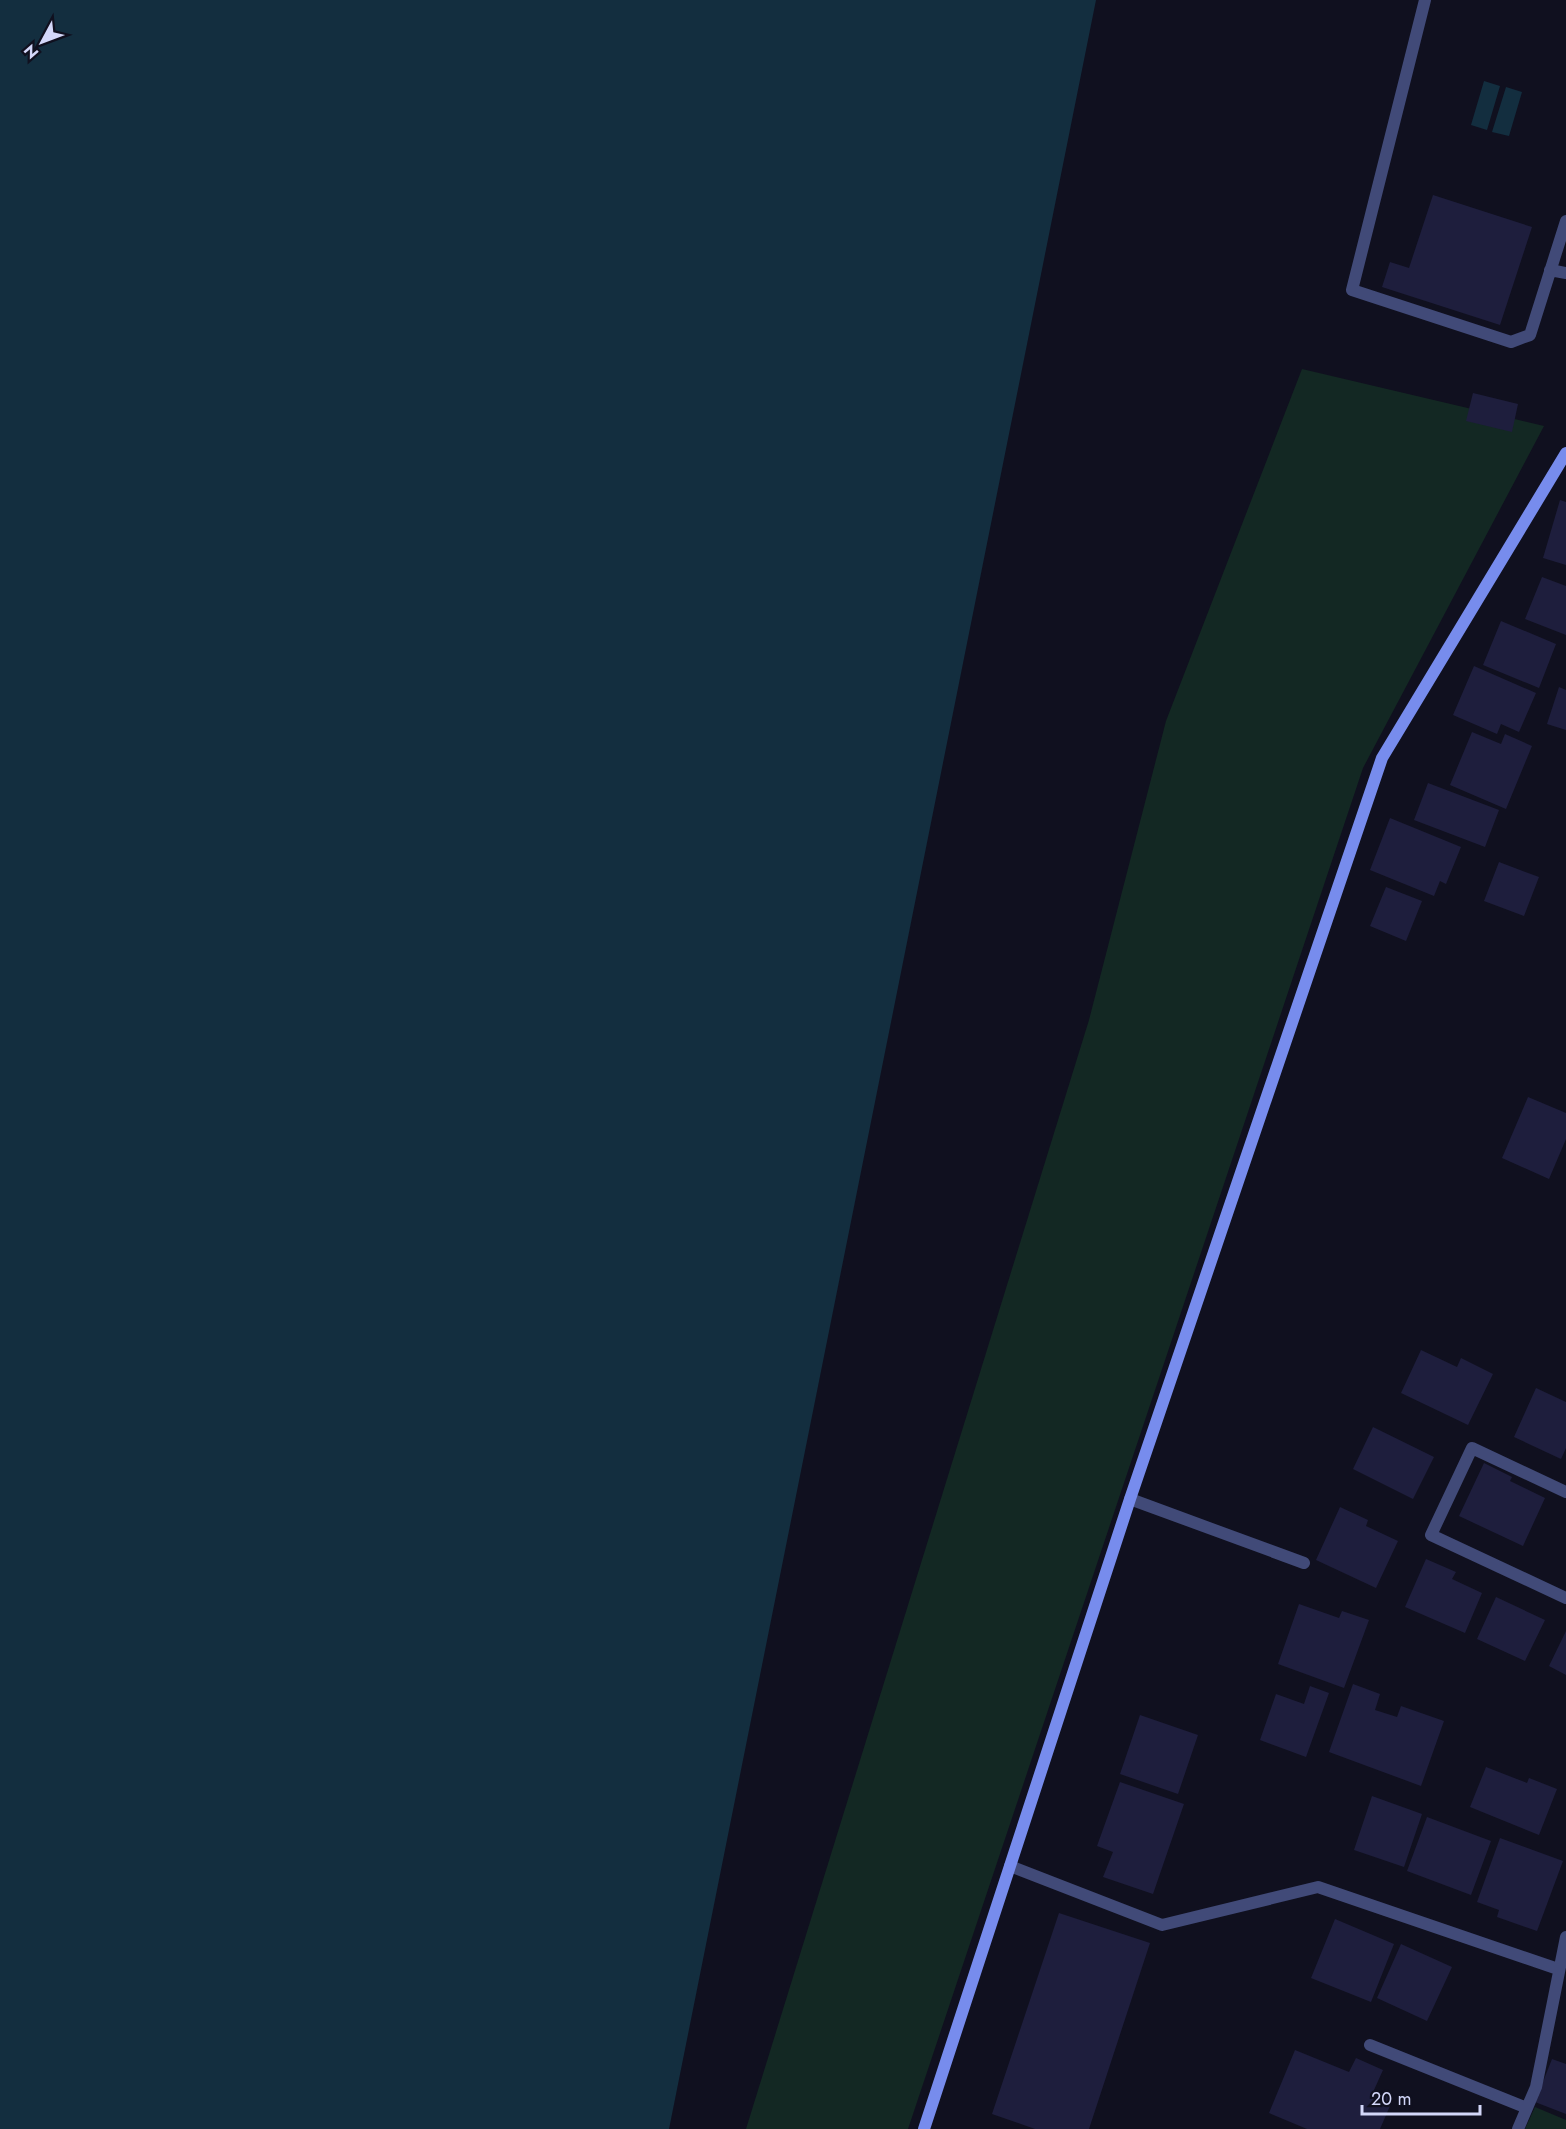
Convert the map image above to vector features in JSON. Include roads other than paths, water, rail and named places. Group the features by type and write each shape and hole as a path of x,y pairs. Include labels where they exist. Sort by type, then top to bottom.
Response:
{"street":[{"path":"1425,0 1352,290 1511,342 1530,335 1566,221"},
{"path":"1550,270 1566,273"},
{"path":"924,2129 1130,1499 1382,758 1566,453"},
{"path":"1566,1492 1472,1448 1431,1535 1566,1598"},
{"path":"1130,1499 1304,1563"},
{"path":"1010,1866 1162,1925 1318,1887 1558,1969"},
{"path":"1518,2129 1536,2087 1566,1937"},
{"path":"1370,2045 1527,2108"}],"water":[{"path":"0,0 1096,0 669,2129 0,2129"},
{"path":"1484,81 1500,86 1487,130 1471,125"},
{"path":"1506,87 1522,92 1509,136 1492,132"}]}
